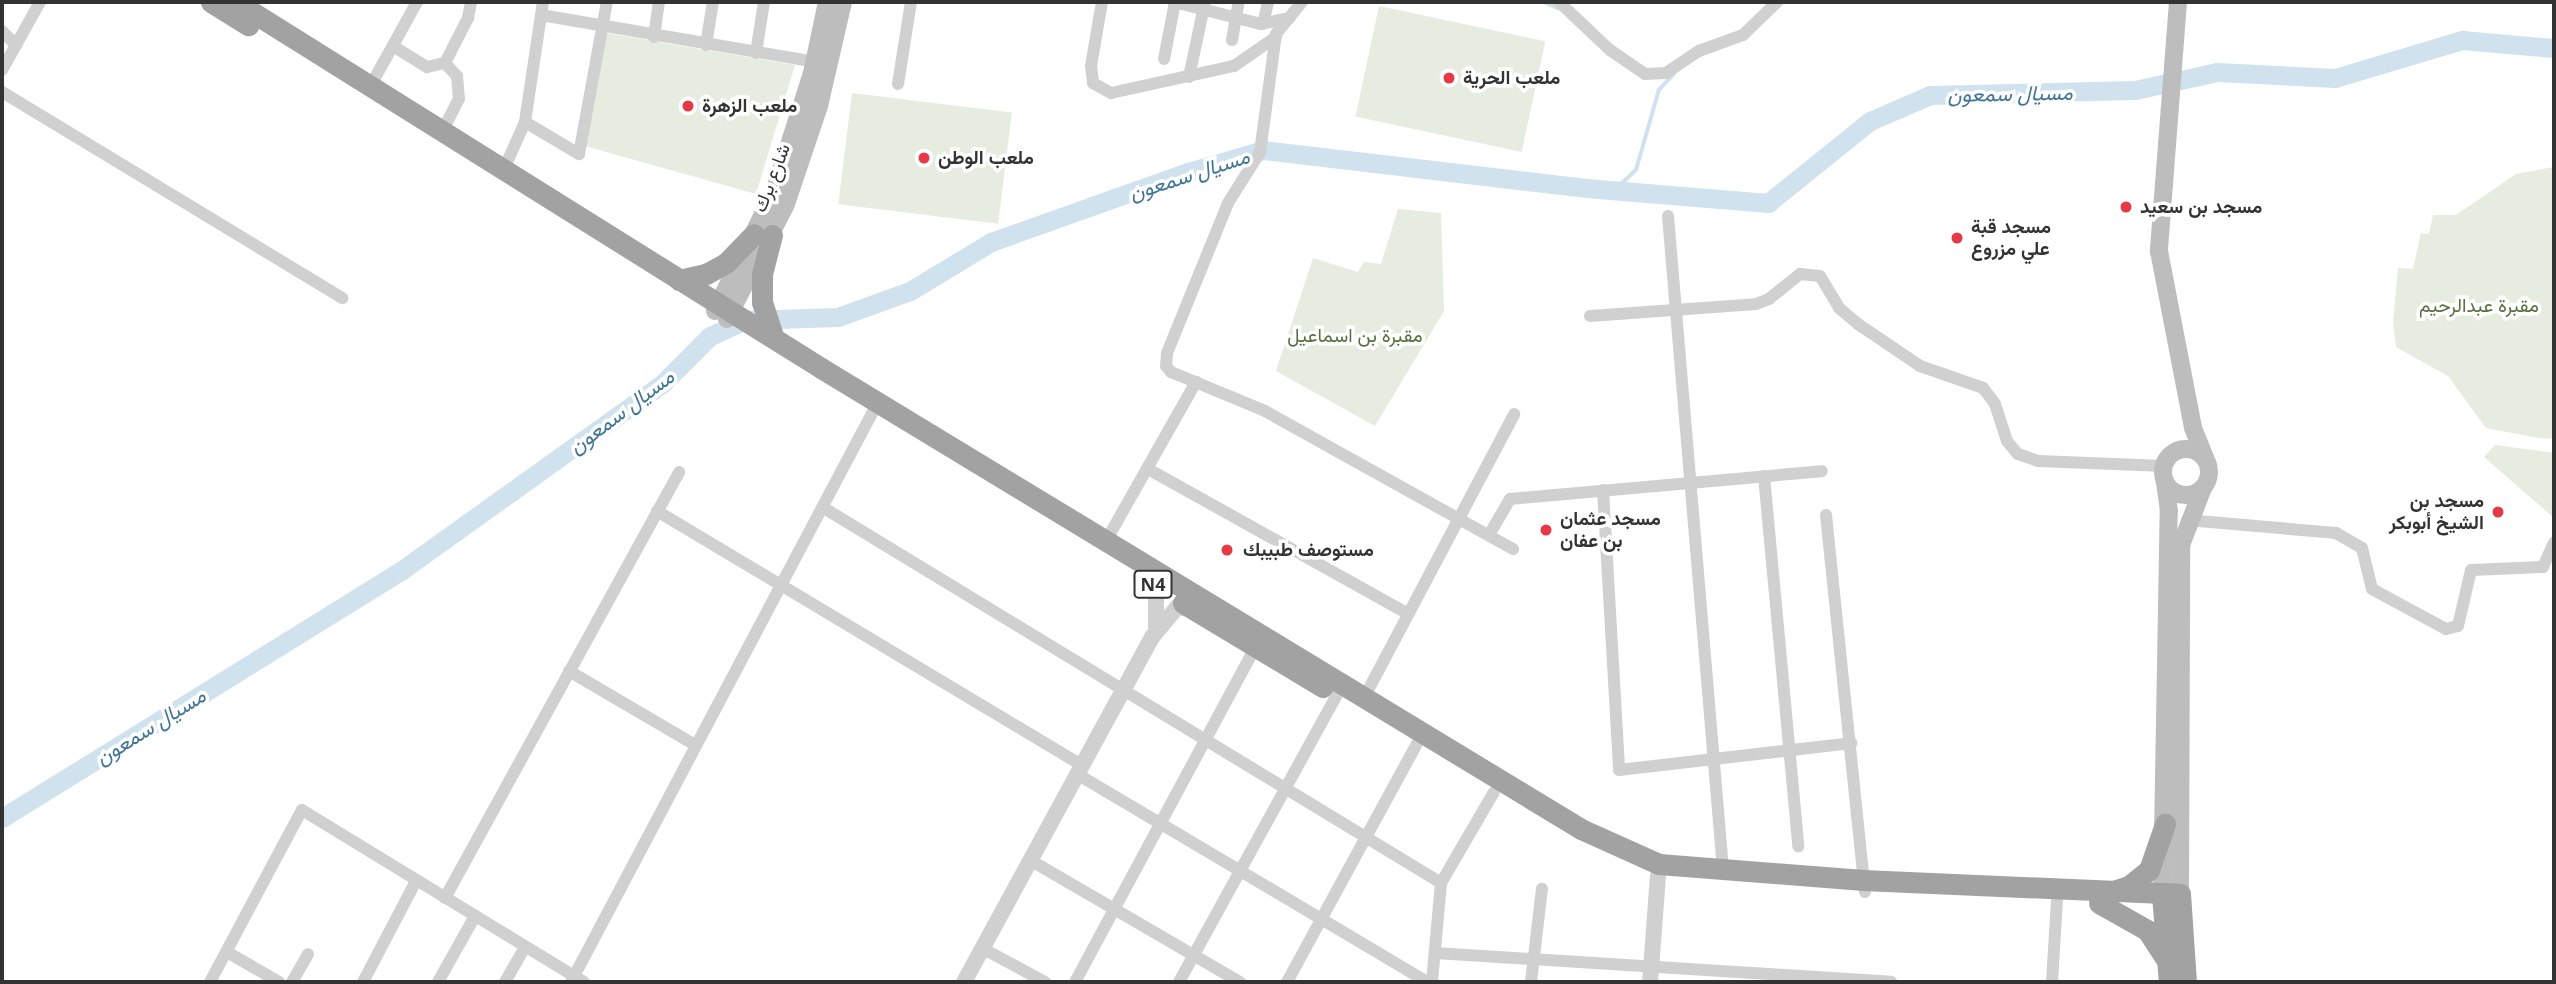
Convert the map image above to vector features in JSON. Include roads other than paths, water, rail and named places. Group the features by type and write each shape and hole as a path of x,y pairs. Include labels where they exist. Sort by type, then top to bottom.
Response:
{"highway":[{"name":"N4","path":"211,2 876,405 1365,696 1494,792 1571,839 1658,876 2172,901"},
{"name":"N4","path":"236,2 679,279 723,312 774,336 1141,577 1255,648 1581,829 1659,864 1864,886 2057,900 2104,897"},
{"path":"679,279 706,274 726,263 763,234"},
{"path":"763,234 762,302 774,336"},
{"path":"2165,824 2149,870 2129,886 2104,897 2147,930 2168,972"},
{"path":"2168,972 2172,901"},
{"path":"2172,901 2186,982"}],"main road":[{"name":"شارع برك","path":"763,234 815,62 827,2"},
{"name":"شارع برك","path":"723,312 809,139 843,2"},
{"path":"2172,901 2179,589 2187,520 2209,475 2206,460 2196,442 2159,251 2178,2"},
{"path":"2172,901 2165,824 2169,511 2167,467 2190,401"},
{"path":"2167,467 2187,449 2206,460"},
{"path":"2167,467 2182,495 2203,488"}],"street":[{"path":"2,70 40,2"},
{"path":"371,85 417,2"},
{"path":"445,63 468,18 471,2"},
{"path":"525,122 579,154 607,2"},
{"path":"654,37 659,2"},
{"path":"706,45 713,2"},
{"path":"756,53 764,2"},
{"path":"898,84 911,2"},
{"path":"1102,2 1091,66 1093,83 1101,90 1111,93 1234,66 1276,37 1299,4"},
{"path":"1164,59 1175,2 1205,5 1264,24 1289,19"},
{"path":"1232,40 1239,2"},
{"path":"1264,24 1268,2"},
{"path":"1559,2 1610,50 1645,74 1666,72 1699,51 1743,35 1777,2"},
{"path":"1189,77 1205,5"},
{"path":"505,169 525,122 542,8 602,28 815,62"},
{"path":"2,31 16,44"},
{"path":"1276,37 1260,152 1228,203 1166,358 1171,372 1265,411 1513,549"},
{"path":"393,46 427,67 445,63"},
{"path":"443,130 459,99 457,76 445,63"},
{"path":"2,92 342,298"},
{"path":"1668,216 1716,758 1723,870"},
{"path":"1590,316 1756,304 1769,299 1800,274 1820,276 1839,308 1858,324 1920,366 1983,388 1995,404 2007,441 2018,453 2038,461 2167,467"},
{"path":"1106,541 1195,382"},
{"path":"210,982 302,810 576,980 695,745 824,508 876,405"},
{"path":"1365,696 1514,414"},
{"path":"1148,469 1408,614"},
{"path":"1489,535 1510,499 1822,471"},
{"path":"445,898 679,472"},
{"path":"1763,476 1798,846"},
{"path":"1603,490 1619,770 1851,743"},
{"path":"824,508 1441,883"},
{"path":"657,511 1080,770 1162,824 1430,982 1441,883 1494,792"},
{"path":"1826,515 1864,886"},
{"path":"2187,520 2336,533 2362,548 2372,589 2446,629 2458,626 2472,570 2543,567 2554,542"},
{"path":"964,982 1153,636 1158,622 1156,594 1141,577"},
{"path":"1153,636 1178,607 1193,609"},
{"path":"1075,982 1255,648"},
{"path":"569,671 695,745"},
{"path":"1179,982 1337,695"},
{"path":"1287,982 1420,738"},
{"path":"1030,860 1240,982"},
{"path":"1650,976 1658,876"},
{"path":"363,982 416,881"},
{"path":"1531,982 1542,889"},
{"path":"2052,982 2057,900"},
{"path":"438,982 475,916"},
{"path":"505,982 525,947"},
{"path":"982,948 1045,982"},
{"path":"227,952 279,982"},
{"path":"1435,953 1533,960 1650,976 1891,982"},
{"path":"292,982 307,954"}],"waterway":[{"path":"1544,2 1558,8"},
{"name":"مسيال سمعون","path":"2,818 402,570 663,383 710,336 746,320 838,317 910,291 991,242 1188,172 1263,150 1586,188 1768,203 1870,121 1930,95 2135,90 2217,72 2335,78 2462,40 2554,48"},
{"path":"1614,191 1636,170 1659,90 1673,75"}],"place":[{"name":"ملعب الحرية","path":"1449,78"},
{"name":"ملعب الزهرة","path":"688,106"},
{"name":"ملعب الوطن","path":"924,158"},
{"name":"مسجد بن سعيد","path":"2126,207"},
{"name":"مسجد قبة علي مزروع","path":"1957,238"},
{"name":"مسجد بن الشيخ أبوبكر","path":"2498,512"},
{"name":"مسجد عثمان بن عفان","path":"1546,530"},
{"name":"مستوصف طبيبك","path":"1227,550"}],"park label":[{"name":"مقبرة عبدالرحيم","path":"2479,306"},
{"name":"مقبرة بن اسماعيل","path":"1355,336"}]}
